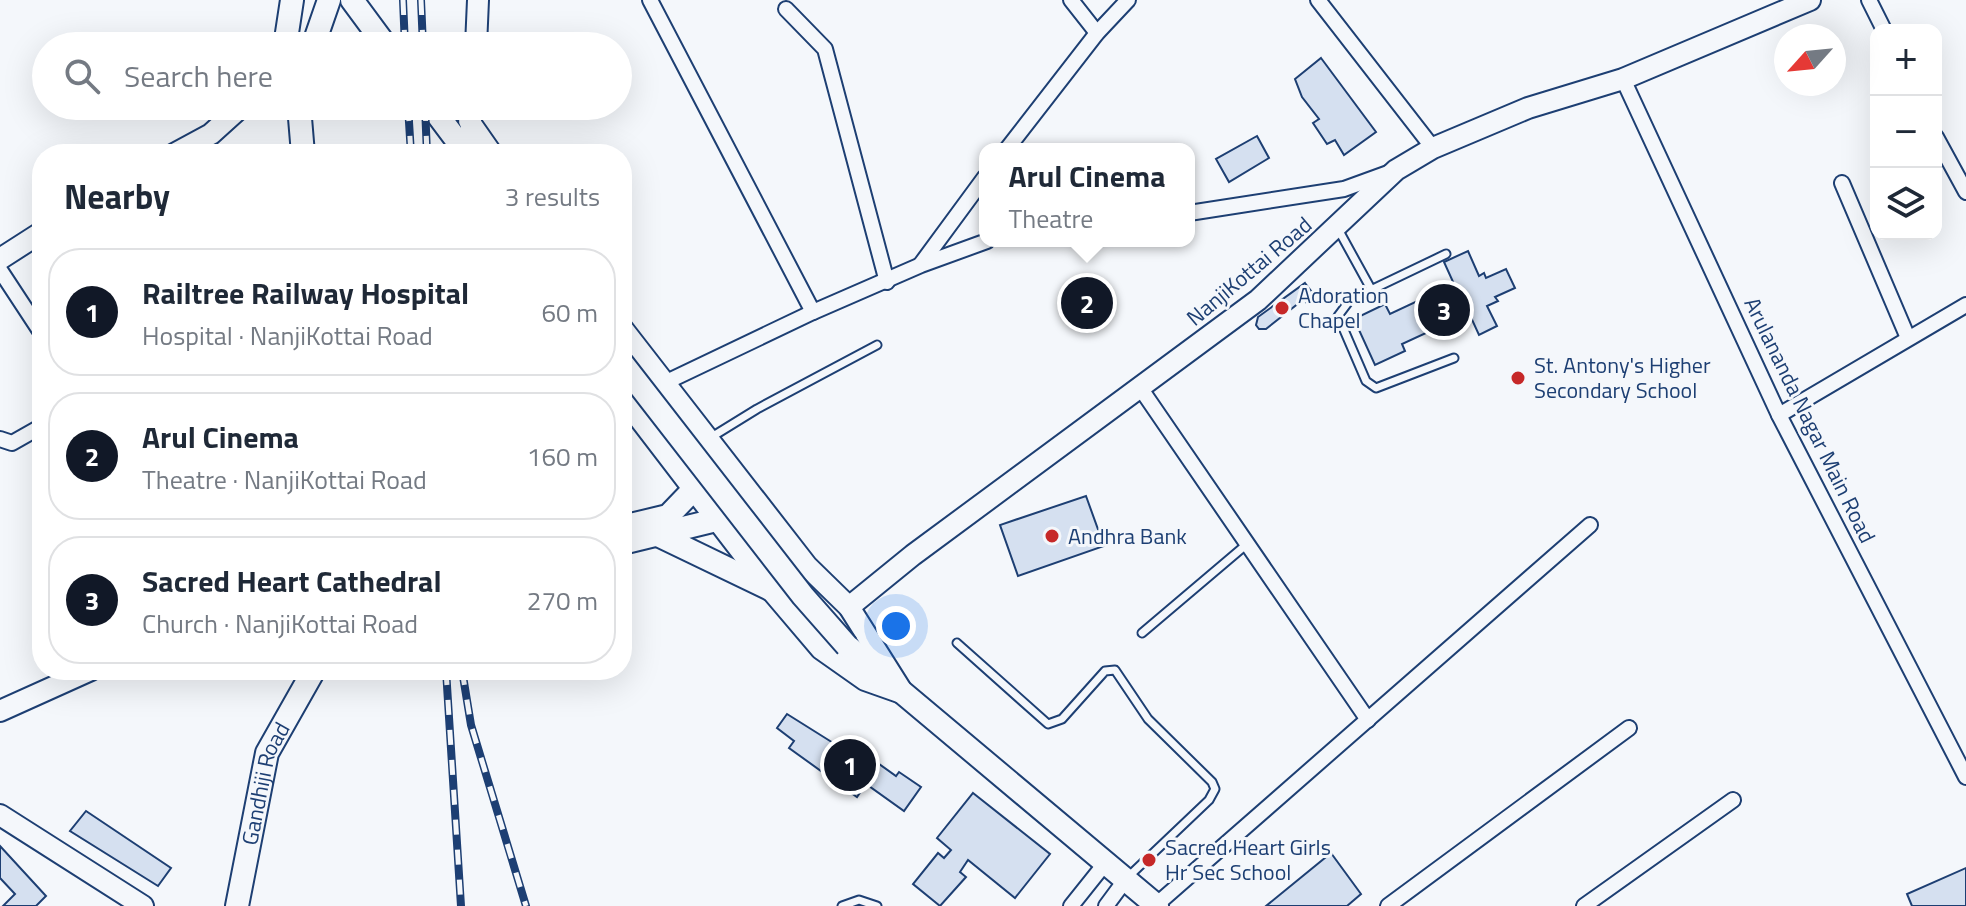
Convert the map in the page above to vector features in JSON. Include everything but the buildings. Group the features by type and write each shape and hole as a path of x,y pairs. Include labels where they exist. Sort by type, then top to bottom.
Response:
{"main road":[{"path":"287,32 292,0"},
{"path":"318,32 329,0"},
{"path":"352,0 376,32"},
{"path":"477,32 478,0"},
{"name":"NanjiKottai Road","path":"849,607 913,555 1258,300 1396,170 1433,148 1528,108 1623,79 1810,0"},
{"path":"192,144 211,134 226,120"},
{"path":"300,120 302,144"},
{"path":"442,120 461,144"},
{"path":"469,144 470,120"},
{"path":"473,120 486,144"},
{"path":"0,259 32,238"},
{"path":"632,341 807,566 849,607 904,693"},
{"path":"632,376 766,549 847,646 1157,906"},
{"path":"632,410 770,589 821,649 865,680 904,693"},
{"path":"632,525 668,516 693,490"},
{"path":"632,541 716,520"},
{"path":"658,535 770,589"},
{"path":"0,711 69,680"},
{"name":"Gandhiji Road","path":"237,906 267,753 308,680"},
{"path":"0,815 143,906"}],"street":[{"path":"650,0 813,312"},
{"path":"1071,0 1097,33"},
{"path":"1012,143 1097,33 1128,0"},
{"path":"1869,0 1881,24"},
{"path":"1319,1 1433,148"},
{"path":"786,9 825,49 887,282"},
{"name":"Arulananda Nagar Main Road","path":"1623,79 1779,415 1966,777"},
{"path":"1942,148 1966,192"},
{"path":"1195,212 1344,189 1396,170"},
{"path":"1842,183 1908,338"},
{"path":"921,265 979,185"},
{"path":"632,399 813,312 921,265 979,244"},
{"path":"0,270 32,319"},
{"path":"1779,415 1966,305"},
{"path":"1141,389 1368,720"},
{"path":"0,439 12,443 32,432"},
{"path":"1157,906 1590,525"},
{"path":"1388,906 1629,728"},
{"path":"1584,906 1733,800"},
{"path":"1071,906 1107,861"},
{"path":"1106,906 1126,879"}],"lane":[{"path":"1337,227 1371,289"},
{"path":"1446,254 1350,300 1338,316 1370,385 1381,389 1454,358"},
{"path":"708,439 877,345"},
{"path":"1142,633 1247,544"},
{"path":"957,643 1048,724 1058,723 1105,671 1115,670 1155,727 1212,782 1215,789 1209,800 1126,879"},
{"path":"842,906 859,900 877,906"}],"railway":[{"path":"403,0 404,32"},
{"path":"421,0 422,32"},
{"path":"409,120 410,144"},
{"path":"426,120 427,144"},
{"path":"447,680 461,906"},
{"path":"464,680 471,725 526,906"}],"place":[{"name":"Arul Cinema","path":"1087,303"},
{"name":"Adoration Chapel","path":"1282,308"},
{"name":"Sacred Heart Cathedral","path":"1444,310"},
{"name":"St. Antony's Higher Secondary School","path":"1518,378"},
{"name":"Andhra Bank","path":"1052,536"},
{"name":"Railtree Railway Hospital","path":"850,765"},
{"name":"Sacred Heart Girls Hr Sec School","path":"1149,860"}]}
